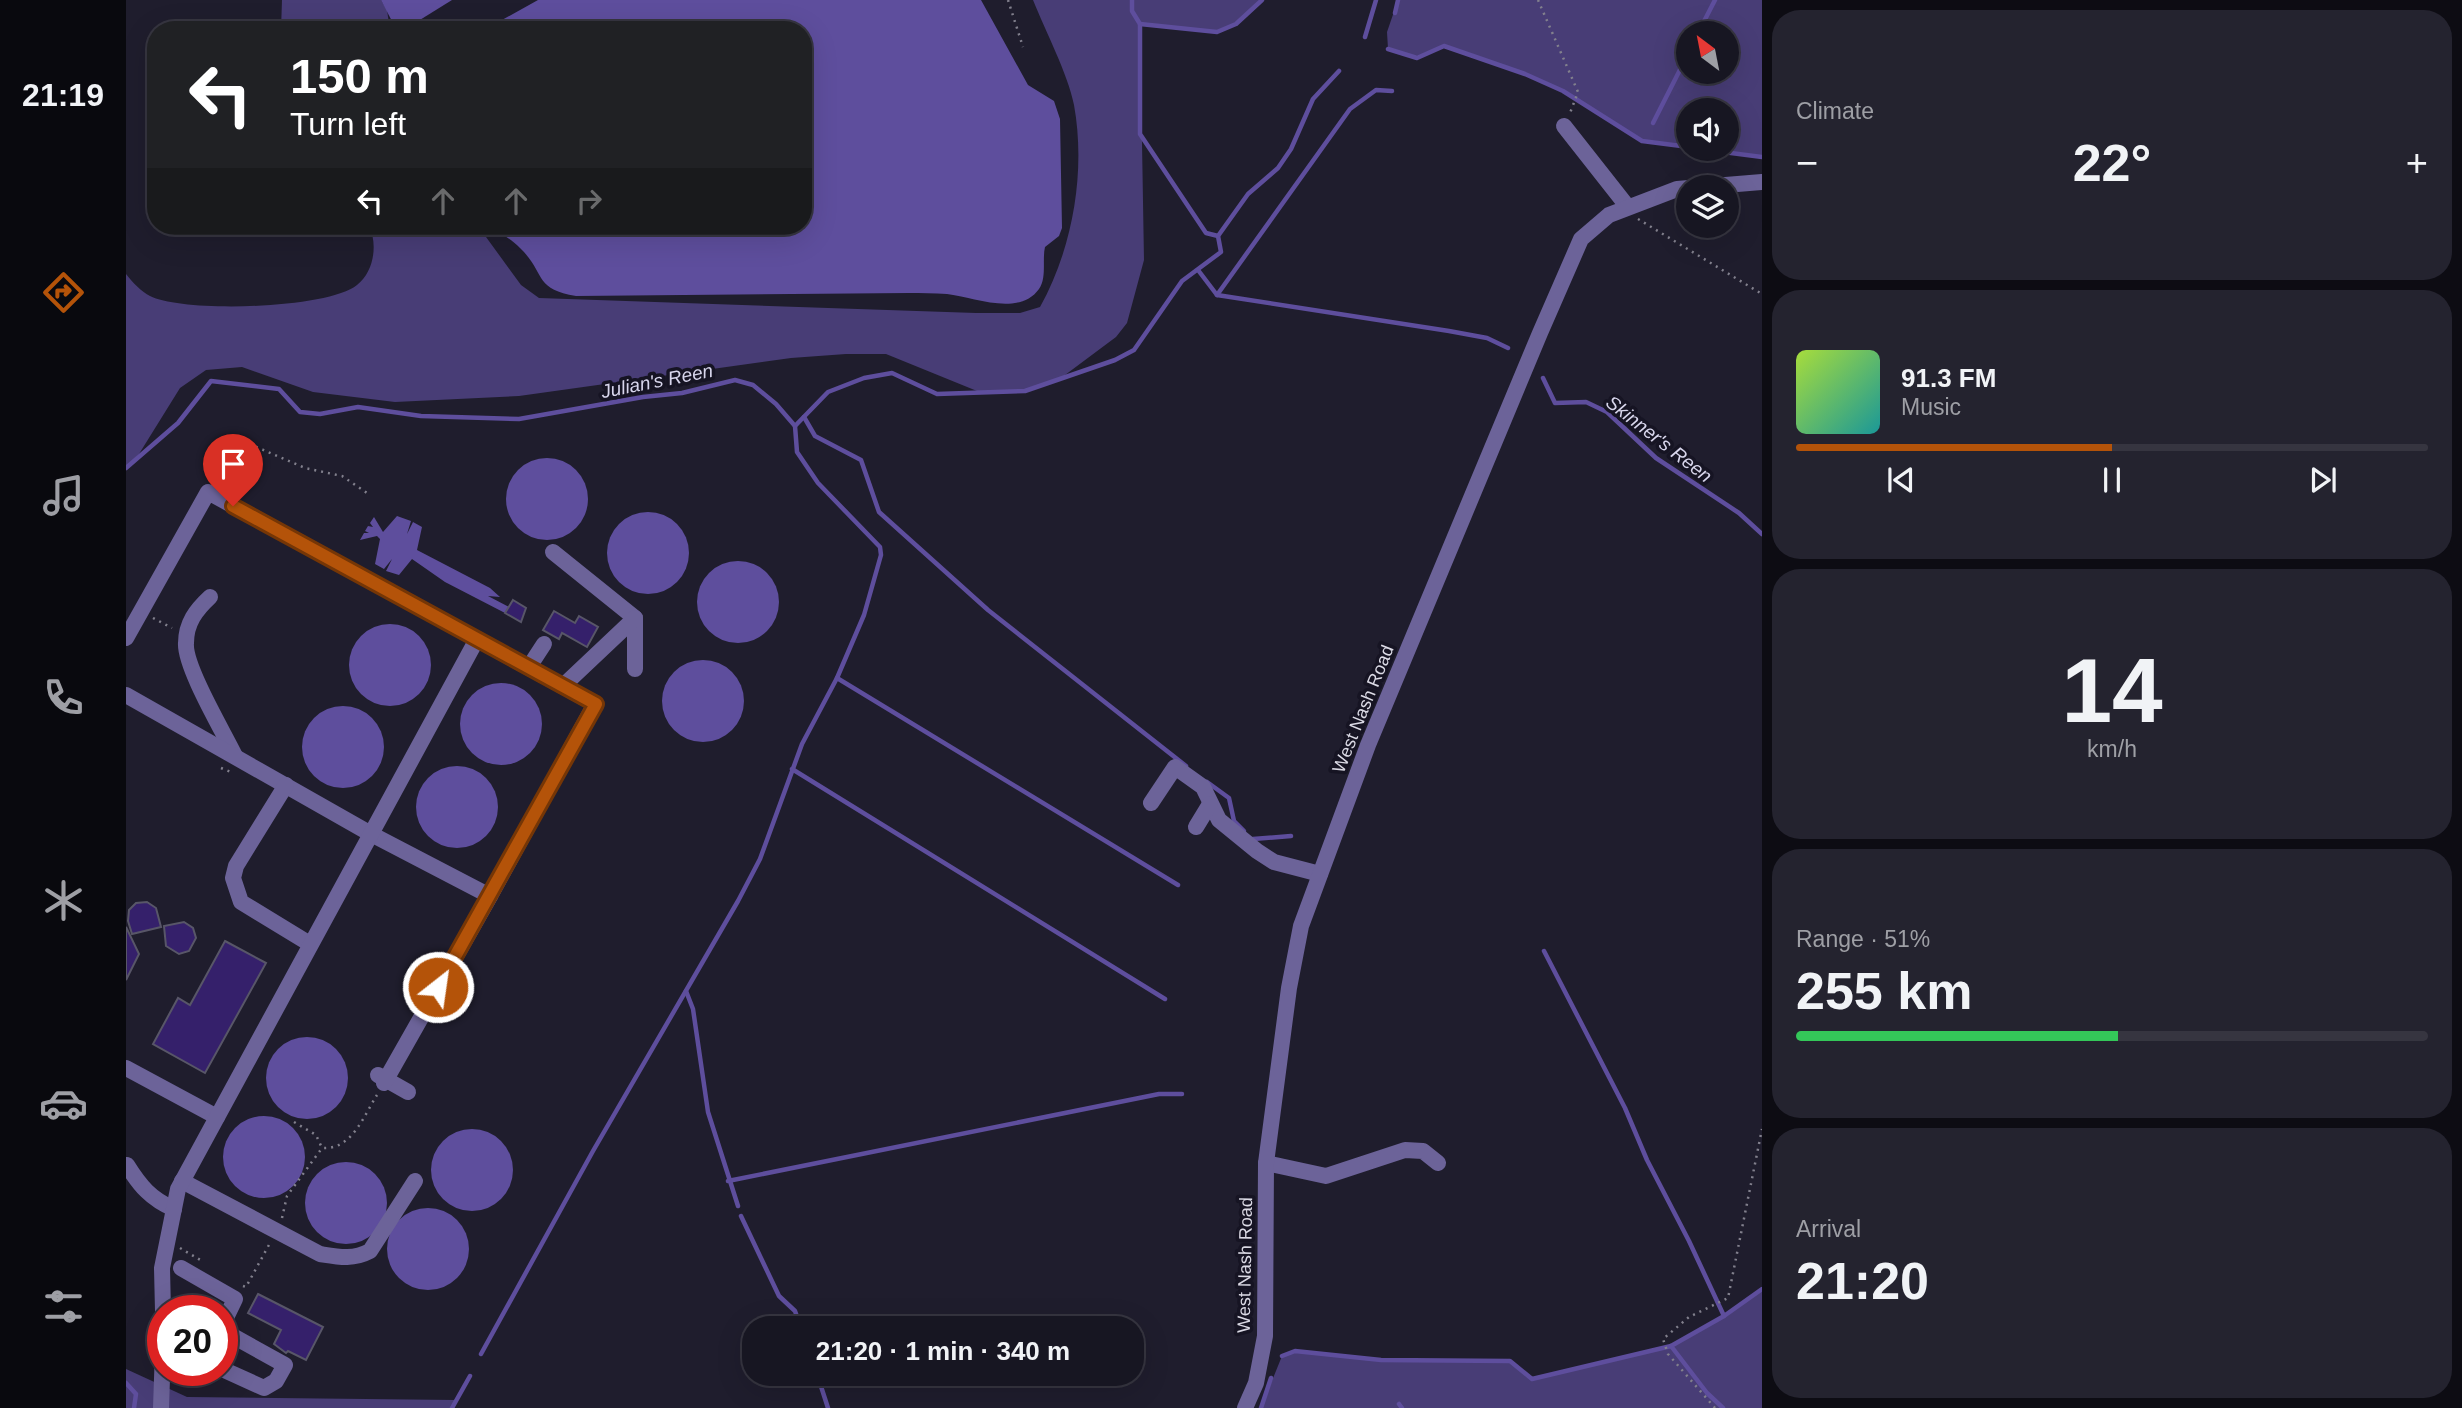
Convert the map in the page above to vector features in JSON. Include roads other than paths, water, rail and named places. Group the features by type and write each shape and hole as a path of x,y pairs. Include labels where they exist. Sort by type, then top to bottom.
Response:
{"street":[{"path":"1564,126 1630,210"},
{"name":"West Nash Road","path":"1245,1408 1256,1383 1265,1336 1266,1163 1291,976 1301,926 1368,745 1581,239 1609,215 1630,210 1677,188 1762,182"},
{"path":"126,638 208,492 596,704 490,896 383,1079 408,1092"},
{"path":"553,552 635,618"},
{"path":"209,597 192,613 185,645 199,682 235,756"},
{"path":"635,618 635,669"},
{"path":"563,686 635,618"},
{"path":"163,1295 162,1268 182,1181 477,639"},
{"path":"529,667 544,643"},
{"path":"126,695 371,834 490,896"},
{"path":"1151,803 1175,767 1203,787 1219,820 1274,862 1320,874"},
{"path":"286,785 236,866 233,878 241,902 310,944"},
{"path":"1196,827 1210,804"},
{"path":"126,1068 217,1117"},
{"path":"1266,1163 1326,1176 1405,1150 1423,1151 1438,1163"},
{"path":"127,1165 156,1201 174,1209"},
{"path":"182,1181 320,1254 343,1257 358,1257 370,1251 415,1181"},
{"path":"181,1268 228,1295"},
{"path":"238,1337 285,1365 276,1381 264,1388 238,1376"},
{"path":"161,1408 162,1386"}],"waterway":[{"path":"1132,0 1132,11 1140,24 1140,134 1206,233 1218,236"},
{"path":"1140,24 1217,32 1236,24 1262,0"},
{"name":"Julian's Reen","path":"1365,37 1376,0"},
{"path":"1395,13 1398,0"},
{"path":"1704,21 1715,0"},
{"path":"1388,49 1417,58 1444,46 1525,74 1563,91 1642,141 1676,145"},
{"name":"Julian's Reen","path":"126,468 178,423 211,381 279,389 300,412 320,414 358,407 421,416 519,419 643,397 682,393 735,380 753,385 776,404 795,426 828,392 864,378 892,373 937,394 1025,391 1115,360 1134,350 1182,281 1221,252 1218,236 1248,194 1278,168 1291,149 1313,99 1339,71"},
{"path":"1653,123 1676,78"},
{"path":"1217,295 1350,109 1376,90 1392,91"},
{"path":"1739,154 1762,157"},
{"path":"1198,270 1217,295 1449,331 1487,338 1508,348"},
{"name":"Skinner's Reen","path":"1543,378 1555,403 1586,402 1607,412 1656,458 1739,513 1762,534"},
{"path":"804,417 815,436 861,460 879,512 988,610 1186,766"},
{"path":"481,1354 593,1151 760,859 802,744 837,678 864,615 881,555 880,547 818,483 797,452 795,426"},
{"path":"837,678 1178,885"},
{"path":"792,769 1165,999"},
{"path":"1207,782 1229,798 1234,821 1244,831"},
{"path":"1253,839 1291,836"},
{"path":"1544,951 1625,1108 1647,1160 1724,1316"},
{"path":"686,991 693,1009 708,1112 738,1206"},
{"path":"728,1181 1159,1094 1182,1094"},
{"path":"741,1216 779,1296 797,1316"},
{"path":"1671,1346 1724,1316 1762,1289"},
{"path":"1282,1356 1295,1351 1381,1360 1510,1361 1532,1379 1671,1346 1707,1393 1723,1408"},
{"path":"452,1408 470,1376"},
{"path":"1261,1408 1271,1378"},
{"name":"Julian's Reen","path":"126,1383 136,1394 134,1408"},
{"path":"821,1386 828,1408"},
{"path":"1399,1404 1402,1408"}]}
